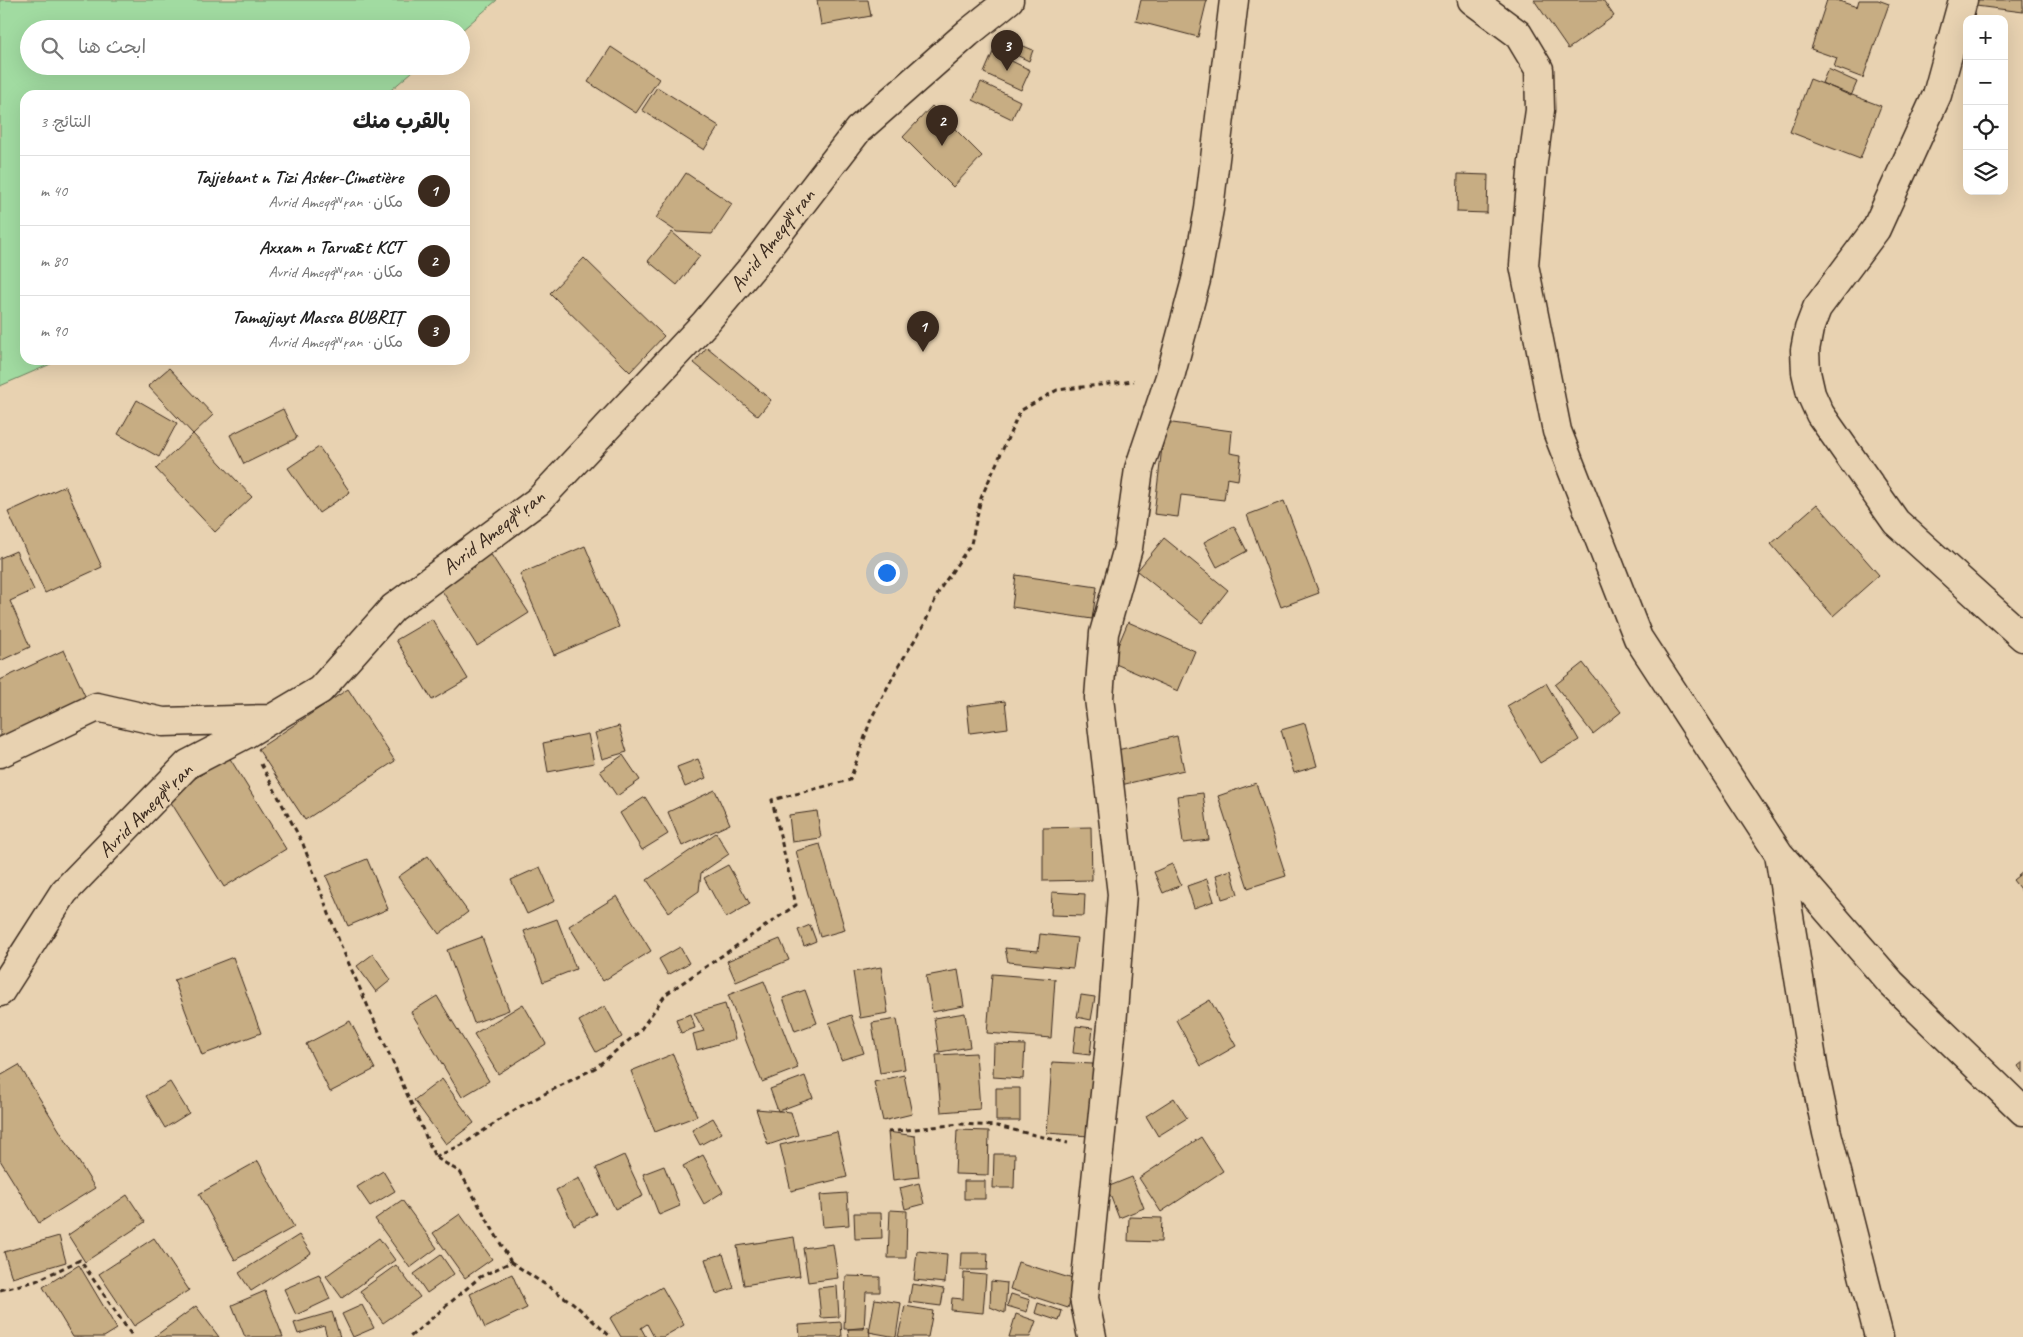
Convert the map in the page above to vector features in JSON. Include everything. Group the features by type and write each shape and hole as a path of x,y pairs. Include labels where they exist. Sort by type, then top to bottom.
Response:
{"street":[{"name":"Avrid Ameqqʷṛan","path":"0,992 64,892 188,764 246,734 320,690 393,608 539,500 706,323 858,130 968,33 1009,0"},
{"path":"1092,1337 1084,1298 1112,1025 1122,894 1099,698 1104,633 1128,548 1139,469 1170,377 1196,280 1209,209 1234,0"},
{"path":"1472,0 1518,34 1539,69 1540,110 1532,161 1524,265 1557,430 1638,638 1779,854 1891,983 2023,1111"},
{"path":"1963,0 1937,96 1876,229 1817,308 1807,343 1806,372 1811,394 1820,414 1896,522 2023,637"},
{"path":"0,753 97,707 163,722 272,719"},
{"path":"1779,854 1814,1071 1827,1133 1879,1337"}],"path":[{"path":"435,1157 462,1145 519,1107 595,1068 639,1032 666,994 796,905 772,800 850,780 871,719 889,684 924,625 940,589 971,544 981,498 1020,411 1057,390 1170,377"},
{"path":"246,734 303,844 341,946 435,1157 460,1172 511,1262 573,1302 611,1337"},
{"path":"888,1132 960,1124 997,1126 1100,1150"},
{"path":"0,1290 36,1281 80,1260 133,1337"},
{"path":"410,1337 480,1277 511,1262"}],"green space":[{"path":"0,0 497,0 470,23 470,20 20,20 20,75 408,75 391,90 20,90 20,365 48,365 0,386"}],"building":[{"path":"817,0 868,0 871,16 821,25"},
{"path":"1141,0 1207,0 1198,37 1136,21"},
{"path":"1534,0 1603,0 1614,16 1568,49"},
{"path":"1827,0 1836,0 1857,7 1859,0 1878,0 1889,4 1863,78 1834,67 1837,58 1811,49"},
{"path":"1968,0 2023,0 2023,12 1968,5"},
{"path":"1014,42 1033,50 1029,61 1010,52"},
{"path":"611,47 659,79 636,113 588,82"},
{"path":"993,52 1030,70 1021,90 984,73"},
{"path":"1828,69 1857,82 1851,96 1822,83"},
{"path":"1810,79 1881,106 1860,159 1790,132"},
{"path":"981,82 1020,101 1012,119 973,100"},
{"path":"657,87 719,126 704,150 642,110"},
{"path":"932,106 982,156 953,187 903,137"},
{"path":"686,173 732,204 712,234 677,232 656,218"},
{"path":"1458,174 1488,175 1487,213 1457,212"},
{"path":"672,232 700,256 677,285 648,261"},
{"path":"584,258 664,336 630,372 550,293"},
{"path":"707,347 771,400 758,416 694,363"},
{"path":"169,368 213,415 193,434 148,386"},
{"path":"137,400 177,423 159,457 118,434"},
{"path":"283,409 297,438 244,464 230,435"},
{"path":"1165,422 1232,431 1230,453 1241,455 1238,480 1227,478 1224,500 1181,495 1178,517 1154,514"},
{"path":"193,434 252,497 215,532 156,469"},
{"path":"319,447 350,492 319,513 288,468"},
{"path":"65,486 102,567 45,593 8,512"},
{"path":"1284,501 1319,593 1281,607 1247,515"},
{"path":"1817,504 1879,575 1833,616 1771,544"},
{"path":"1234,526 1247,551 1217,567 1204,542"},
{"path":"1164,538 1228,590 1202,623 1137,571"},
{"path":"585,546 619,627 554,655 520,574"},
{"path":"16,551 34,590 10,601 30,647 0,661 0,558"},
{"path":"490,553 529,613 477,646 439,586"},
{"path":"1016,575 1097,587 1092,619 1012,607"},
{"path":"432,619 468,679 432,700 396,640"},
{"path":"1128,622 1195,651 1178,691 1111,662"},
{"path":"64,650 86,698 0,738 0,680"},
{"path":"1583,663 1621,712 1593,734 1555,685"},
{"path":"1546,683 1579,740 1540,763 1507,706"},
{"path":"348,689 395,761 305,820 258,749"},
{"path":"1005,701 1008,728 970,733 967,706"},
{"path":"1305,723 1317,766 1294,773 1281,730"},
{"path":"619,726 627,752 602,759 595,733"},
{"path":"588,734 594,763 548,772 543,743"},
{"path":"1177,736 1184,770 1121,785 1113,751"},
{"path":"623,755 640,780 617,796 600,771"},
{"path":"229,757 286,849 224,887 167,796"},
{"path":"698,759 706,778 685,787 677,767"},
{"path":"1256,783 1286,876 1248,888 1218,796"},
{"path":"715,790 730,824 682,846 668,812"},
{"path":"1203,793 1209,840 1183,843 1177,796"},
{"path":"645,797 668,834 642,850 620,813"},
{"path":"817,811 821,838 792,842 789,815"},
{"path":"1091,827 1092,880 1043,881 1043,828"},
{"path":"716,833 729,854 701,873 699,891 669,912 647,880"},
{"path":"820,844 845,930 820,937 796,851"},
{"path":"428,856 468,912 439,934 398,877"},
{"path":"367,859 388,909 348,926 326,876"},
{"path":"1172,864 1181,885 1163,893 1154,872"},
{"path":"728,865 750,904 726,918 704,878"},
{"path":"540,867 555,901 527,914 511,880"},
{"path":"1231,870 1238,894 1222,899 1216,875"},
{"path":"2023,872 2023,893 2013,880"},
{"path":"1207,879 1214,901 1194,908 1187,886"},
{"path":"1052,892 1085,894 1084,916 1051,915"},
{"path":"617,896 651,951 603,981 569,926"},
{"path":"557,919 576,969 543,982 524,931"},
{"path":"810,925 816,941 804,946 798,930"},
{"path":"1040,934 1077,938 1073,968 1008,962 1005,948 1038,951"},
{"path":"482,937 509,1010 474,1023 447,950"},
{"path":"780,939 789,960 736,982 727,961"},
{"path":"680,947 689,963 668,975 659,959"},
{"path":"373,954 391,980 376,992 357,966"},
{"path":"233,957 261,1033 202,1055 174,980"},
{"path":"881,967 888,1013 860,1018 853,972"},
{"path":"958,970 964,1006 932,1012 926,976"},
{"path":"992,974 1055,979 1051,1038 987,1033"},
{"path":"764,981 798,1068 762,1082 728,995"},
{"path":"805,990 817,1023 795,1031 783,998"},
{"path":"1081,995 1095,997 1091,1020 1077,1017"},
{"path":"437,996 489,1081 462,1097 411,1012"},
{"path":"1210,1000 1236,1046 1201,1066 1176,1020"},
{"path":"523,1004 546,1044 498,1074 474,1034"},
{"path":"725,1004 735,1039 697,1050 693,1034 704,1031 694,1013"},
{"path":"605,1006 622,1037 596,1052 579,1021"},
{"path":"965,1013 970,1047 939,1052 934,1018"},
{"path":"691,1014 695,1028 681,1033 676,1019"},
{"path":"851,1015 864,1053 841,1060 829,1023"},
{"path":"897,1019 905,1069 880,1073 872,1023"},
{"path":"350,1021 375,1069 330,1092 306,1044"},
{"path":"1076,1026 1093,1028 1090,1055 1073,1053"},
{"path":"994,1044 1025,1045 1023,1079 993,1077"},
{"path":"976,1053 980,1109 941,1112 936,1055"},
{"path":"673,1054 697,1116 655,1132 631,1071"},
{"path":"1052,1062 1093,1064 1089,1136 1047,1133"},
{"path":"2023,1062 2023,1073 2018,1066"},
{"path":"19,1065 95,1188 39,1223 0,1160 0,1076"},
{"path":"904,1075 912,1114 883,1121 874,1082"},
{"path":"805,1076 813,1098 778,1111 770,1089"},
{"path":"442,1079 474,1123 446,1144 414,1100"},
{"path":"170,1082 189,1113 165,1128 146,1096"},
{"path":"996,1088 1020,1088 1020,1121 996,1121"},
{"path":"1174,1098 1187,1118 1158,1136 1146,1116"},
{"path":"756,1109 791,1112 798,1135 768,1145"},
{"path":"713,1118 722,1133 700,1145 692,1130"},
{"path":"957,1130 989,1131 988,1175 955,1174"},
{"path":"837,1132 847,1177 791,1191 780,1145"},
{"path":"888,1132 915,1136 919,1177 893,1180"},
{"path":"1201,1137 1223,1171 1161,1212 1139,1178"},
{"path":"994,1154 1015,1154 1014,1188 993,1188"},
{"path":"624,1155 643,1196 615,1209 596,1168"},
{"path":"703,1155 723,1192 704,1204 683,1166"},
{"path":"258,1161 294,1227 235,1260 199,1194"},
{"path":"664,1166 680,1206 659,1215 643,1174"},
{"path":"383,1171 395,1191 370,1206 357,1187"},
{"path":"1132,1177 1144,1208 1119,1218 1107,1187"},
{"path":"579,1178 596,1214 574,1225 556,1190"},
{"path":"964,1181 985,1181 985,1199 964,1199"},
{"path":"919,1183 924,1204 905,1209 900,1188"},
{"path":"847,1193 849,1225 823,1227 820,1195"},
{"path":"127,1195 145,1222 85,1262 68,1235"},
{"path":"402,1200 437,1248 410,1268 375,1219"},
{"path":"890,1210 907,1211 906,1258 888,1258"},
{"path":"854,1213 881,1213 882,1238 855,1239"},
{"path":"460,1214 492,1259 465,1278 433,1233"},
{"path":"1129,1217 1162,1218 1161,1242 1128,1241"},
{"path":"299,1235 311,1253 251,1291 239,1273"},
{"path":"59,1236 66,1262 12,1278 4,1252"},
{"path":"794,1237 800,1276 744,1285 737,1246"},
{"path":"154,1238 189,1290 134,1326 99,1274"},
{"path":"379,1238 395,1260 342,1298 326,1276"},
{"path":"833,1244 838,1278 808,1282 803,1248"},
{"path":"917,1251 947,1254 945,1283 914,1280"},
{"path":"961,1253 988,1253 987,1270 960,1270"},
{"path":"723,1254 734,1288 716,1294 705,1259"},
{"path":"441,1255 454,1274 427,1293 414,1274"},
{"path":"1018,1262 1076,1280 1068,1308 1010,1289"},
{"path":"79,1265 117,1329 104,1337 73,1337 43,1287"},
{"path":"396,1265 420,1297 383,1323 360,1291"},
{"path":"964,1273 986,1275 983,1313 951,1310 952,1298 963,1299"},
{"path":"319,1274 330,1299 296,1315 284,1289"},
{"path":"512,1274 527,1308 485,1328 470,1294"},
{"path":"846,1276 880,1277 880,1292 866,1292 864,1329 844,1329"},
{"path":"991,1281 1007,1283 1005,1313 990,1307"},
{"path":"912,1284 944,1289 941,1306 909,1302"},
{"path":"837,1286 839,1317 821,1318 818,1288"},
{"path":"662,1287 684,1325 663,1337 654,1337 647,1324 641,1328 646,1337 621,1337 610,1318"},
{"path":"265,1291 283,1337 245,1337 232,1305"},
{"path":"1011,1294 1030,1300 1027,1312 1007,1306"},
{"path":"875,1299 901,1303 896,1337 869,1332"},
{"path":"1038,1303 1062,1311 1059,1321 1035,1313"},
{"path":"362,1305 374,1328 353,1337 342,1314"},
{"path":"196,1306 219,1337 154,1337"},
{"path":"905,1306 933,1311 928,1337 898,1337"},
{"path":"332,1312 340,1337 327,1337 324,1326 298,1334 294,1323"},
{"path":"1016,1314 1036,1321 1030,1337 1009,1337"},
{"path":"841,1322 842,1337 800,1337 799,1325"},
{"path":"869,1327 870,1337 849,1337 848,1329"}],"place":[{"name":"Tamajjayt Massa BUBRIṬ","path":"1007,71"},
{"name":"Axxam n Tarvaɛt KCT","path":"942,146"},
{"name":"Tajjebant n Tizi Asker-Cimetière","path":"923,352"}]}
